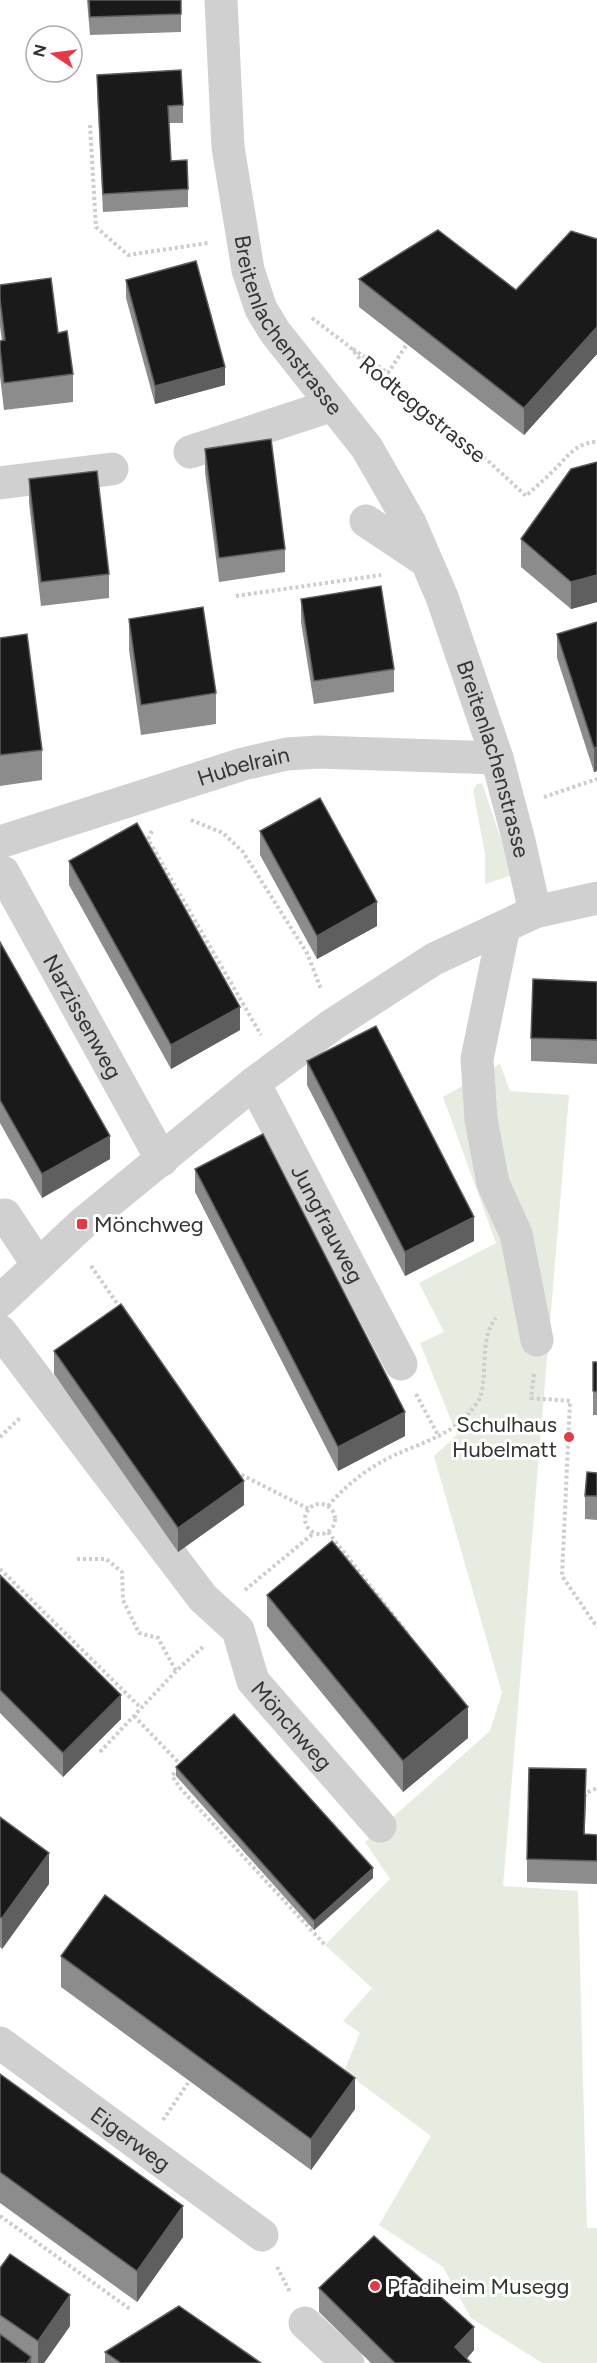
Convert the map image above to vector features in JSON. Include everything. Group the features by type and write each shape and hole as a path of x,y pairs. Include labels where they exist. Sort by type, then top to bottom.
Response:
{"street":[{"name":"Breitenlachenstrasse","path":"221,0 228,147 248,270 261,309 275,332 367,448 410,523 442,597 497,758 535,912"},
{"path":"190,452 333,405"},
{"path":"0,483 112,469"},
{"path":"366,521 426,561"},
{"name":"Hubelrain","path":"1,857 159,800 243,764 287,754 318,752 497,758"},
{"name":"Narzissenweg","path":"1,857 162,1160"},
{"path":"0,1301 82,1224 254,1083 332,1025 434,959 535,912 597,898"},
{"path":"504,927 477,1059 481,1119 493,1183 516,1233 537,1340"},
{"name":"Jungfrauweg","path":"254,1083 401,1364"},
{"path":"5,1215 38,1266"},
{"name":"Mönchweg","path":"0,1331 203,1598 238,1630 253,1681 380,1826"},
{"name":"Eigerweg","path":"0,2043 262,2235"},
{"path":"305,2322 348,2363"}],"path":[{"path":"90,126 96,227 128,255 243,237"},
{"name":"Rodteggstrasse","path":"306,313 350,347 371,372 435,414 459,434 525,496 551,474 572,450 597,442"},
{"path":"350,347 388,373 407,344"},
{"path":"236,596 400,572 426,561"},
{"path":"538,798 597,779"},
{"path":"266,1042 147,839 159,800 223,833 243,852 307,953 325,998"},
{"path":"87,1260 126,1316"},
{"path":"328,1506 355,1479 396,1455 439,1437 467,1416 479,1399 492,1323 513,1297 526,1287"},
{"path":"401,1364 439,1437"},
{"path":"531,1398 570,1401 562,1576 597,1627"},
{"path":"0,1437 18,1419"},
{"path":"234,1469 238,1474 309,1509"},
{"path":"243,1591 314,1533 328,1532 334,1527 336,1519 328,1506 315,1505 309,1509 306,1522 314,1533"},
{"path":"328,1532 415,1642"},
{"path":"76,1559 106,1559 122,1572 123,1600 139,1633 158,1638 176,1671"},
{"path":"0,1569 141,1708"},
{"path":"100,1752 176,1671 230,1622"},
{"path":"134,1716 181,1765 172,1776 181,1789 325,1945"},
{"path":"585,1803 586,1793 597,1788"},
{"path":"161,2121 188,2083"},
{"path":"0,2216 130,2309"},
{"path":"262,2235 305,2322"}],"shaded area":[{"path":"482,783 512,875 485,884 485,854 473,790 477,784"},
{"path":"500,1064 510,1091 569,1095 503,1886 578,1891 587,2228 597,2228 597,2363 542,2363 471,2318 443,2267 379,2225 431,2136 344,2071 360,2033 343,2021 372,1988 325,1945 390,1879 365,1842 490,1731 502,1693 434,1456 457,1435 420,1343 444,1332 419,1283 496,1243 443,1097"}],"building":[{"path":"89,0 181,0 181,14 90,17"},
{"path":"181,70 183,105 168,106 171,161 187,160 188,189 103,194 97,75"},
{"path":"438,230 516,290 571,231 597,239 597,327 524,408 359,279"},
{"path":"196,261 225,367 155,386 126,280"},
{"path":"51,278 58,333 67,331 73,374 4,383 0,341 5,340 0,285"},
{"path":"271,439 285,549 219,558 205,449"},
{"path":"597,462 597,575 571,582 521,539 571,469"},
{"path":"97,471 109,574 41,582 29,479"},
{"path":"381,586 394,669 314,681 301,599"},
{"path":"203,607 216,693 141,705 129,619"},
{"path":"597,622 597,747 594,748 557,634"},
{"path":"27,634 42,750 0,755 0,638"},
{"path":"320,798 377,902 317,936 260,831"},
{"path":"137,823 240,1007 171,1045 69,861"},
{"path":"0,942 110,1136 42,1174 0,1100"},
{"path":"533,979 597,982 597,1040 531,1038"},
{"path":"376,1026 474,1217 405,1252 307,1061"},
{"path":"263,1134 405,1412 338,1447 195,1169"},
{"path":"121,1304 244,1481 178,1528 54,1351"},
{"path":"593,1362 597,1362 597,1392 593,1391"},
{"path":"587,1472 597,1473 597,1496 585,1496"},
{"path":"332,1541 468,1707 403,1761 267,1595"},
{"path":"0,1575 121,1695 63,1753 0,1690"},
{"path":"234,1714 373,1868 314,1921 176,1767"},
{"path":"529,1768 586,1769 584,1834 597,1835 597,1861 527,1859"},
{"path":"0,1817 49,1853 2,1918 0,1917"},
{"path":"105,1895 355,2078 311,2139 61,1956"},
{"path":"0,2074 183,2206 137,2271 0,2172"},
{"name":"Pfadiheim Musegg","path":"374,2236 474,2327 455,2347 471,2363 395,2363 319,2288"},
{"path":"10,2254 70,2295 38,2341 0,2315 0,2268"},
{"path":"179,2306 261,2363 121,2363 105,2352"},
{"path":"0,2334 31,2357 27,2363 0,2363"}],"place":[{"name":"Mönchweg","path":"82,1224"},
{"name":"Schulhaus Hubelmatt","path":"569,1437"},
{"name":"Pfadiheim Musegg","path":"375,2286"}]}
